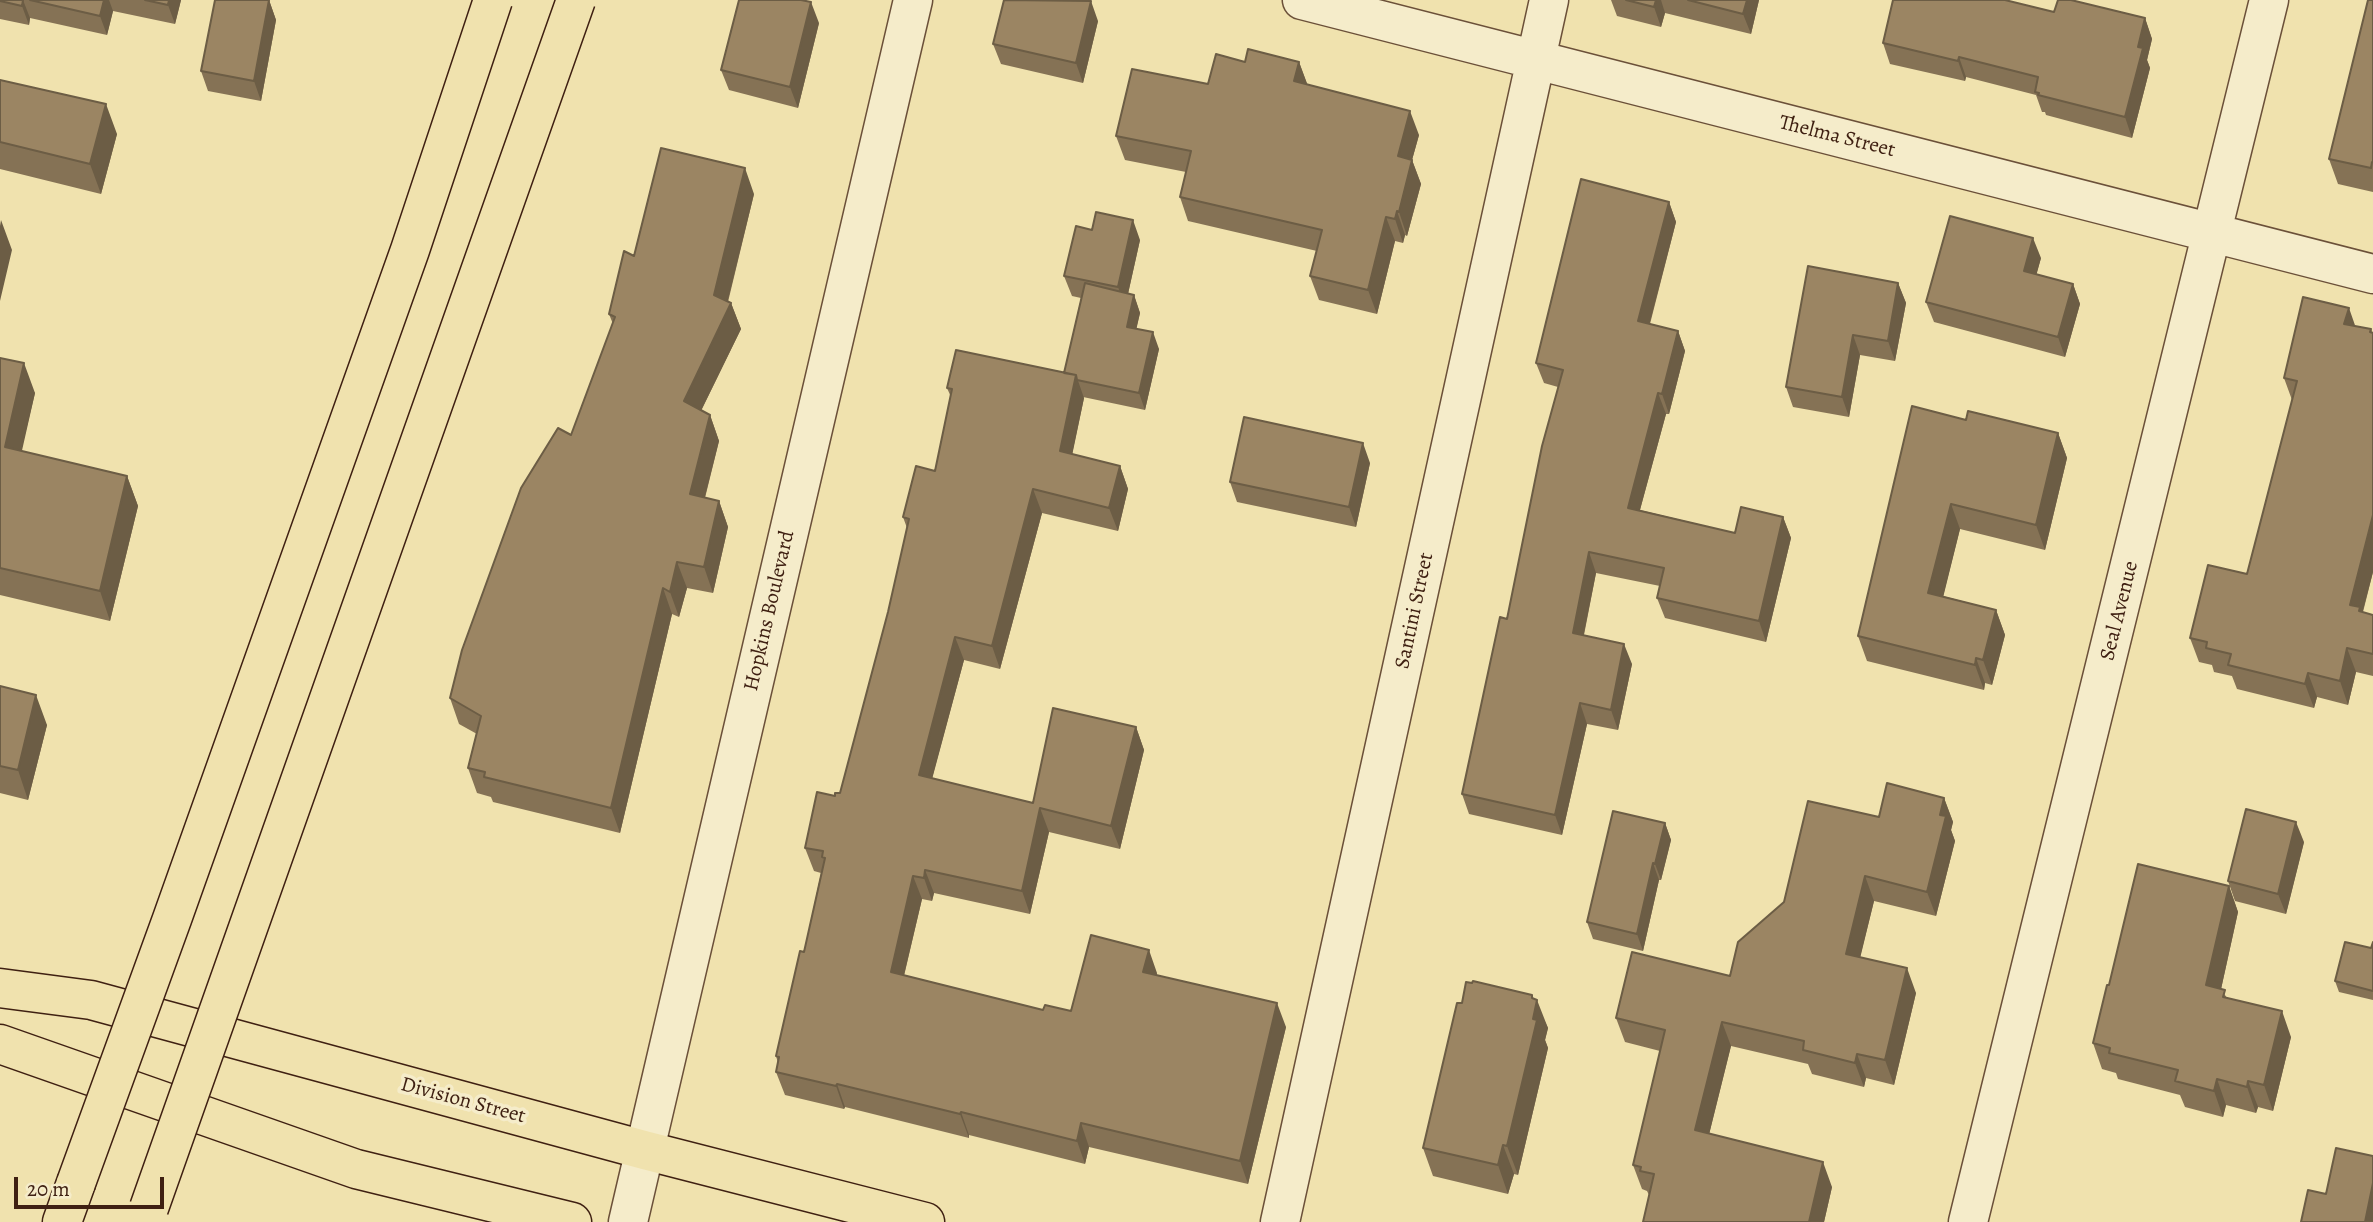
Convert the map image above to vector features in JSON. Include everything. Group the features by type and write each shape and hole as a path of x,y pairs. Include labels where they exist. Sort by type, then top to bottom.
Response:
{"main road":[{"path":"62,1222 405,263 493,0"},
{"path":"144,1222 576,0"},
{"name":"Division Street","path":"0,988 90,1000 644,1150 925,1222"},
{"path":"0,1044 355,1169 572,1222"}],"street":[{"name":"Hopkins Boulevard","path":"628,1222 913,0"},
{"name":"Thelma Street","path":"1302,0 2373,274"},
{"name":"Santini Street","path":"1280,1222 1549,0"},
{"name":"Seal Avenue","path":"1968,1222 2269,0"}],"building":[{"path":"0,0 23,0 22,6"},
{"path":"30,0 104,0 100,16"},
{"path":"145,0 169,0 168,5"},
{"path":"215,0 269,0 254,81 201,71"},
{"path":"739,0 811,2 790,87 721,70"},
{"path":"1004,0 1091,1 1076,63 993,44"},
{"path":"1626,0 1656,0 1654,7"},
{"path":"1688,0 1747,0 1743,14"},
{"path":"1893,0 2005,0 2054,12 2058,0 2071,0 2145,18 2138,47 2143,48 2125,117 2038,95 2039,93 2035,92 2038,77 1959,57 1958,61 1883,43"},
{"path":"2368,0 2373,0 2371,168 2329,159"},
{"path":"1248,49 1299,62 1294,81 1410,111 1398,156 1412,160 1399,212 1397,211 1395,219 1386,217 1368,290 1310,276 1322,230 1180,197 1191,151 1116,136 1132,69 1208,84 1216,54 1245,62"},
{"path":"0,80 106,104 90,164 0,142"},
{"path":"661,148 745,168 714,295 731,303 684,401 710,415 690,494 719,501 704,567 677,562 670,592 663,588 611,808 484,777 485,772 468,768 481,716 450,698 462,650 521,488 558,428 571,435 615,317 609,314 624,251 634,256"},
{"path":"1581,179 1669,202 1638,321 1678,331 1662,394 1658,393 1628,508 1735,533 1741,507 1783,517 1759,621 1657,598 1664,568 1589,552 1573,633 1624,644 1611,710 1580,703 1555,815 1462,794 1500,617 1507,619 1542,446 1563,370 1536,363"},
{"path":"1096,212 1133,220 1118,287 1064,276 1076,226 1092,230"},
{"path":"1950,216 2033,238 2024,271 2073,284 2058,337 1926,302"},
{"path":"1808,266 1898,283 1888,341 1853,335 1842,397 1786,387"},
{"path":"1085,283 1134,295 1127,327 1153,332 1139,393 1077,380 1076,375 1064,373"},
{"path":"2303,297 2349,308 2344,324 2371,329 2370,332 2373,333 2373,515 2350,605 2360,607 2359,611 2373,615 2373,654 2347,648 2340,681 2308,673 2305,684 2228,665 2231,654 2206,648 2207,642 2190,638 2208,565 2247,574 2297,381 2284,378"},
{"path":"956,350 1076,375 1060,451 1120,466 1109,508 1033,489 992,646 955,637 919,775 1033,803 1053,708 1136,727 1111,826 1040,808 1022,891 925,870 924,878 913,876 891,972 1043,1010 1045,1005 1071,1011 1091,935 1149,950 1143,972 1277,1003 1240,1161 1081,1123 1077,1141 961,1112 960,1114 776,1072 779,1057 776,1056 800,951 804,952 825,858 822,857 823,851 805,848 817,792 835,796 835,793 840,793 888,612 909,519 903,517 916,466 935,471 952,389 947,388"},
{"path":"0,358 24,363 5,447 127,476 100,591 0,568"},
{"path":"1912,406 1966,420 1968,411 2058,433 2036,525 1951,504 1928,593 1996,610 1983,660 1976,658 1975,665 1858,636"},
{"path":"1244,417 1363,443 1349,507 1230,482"},
{"path":"0,686 36,695 18,770 0,766"},
{"path":"1887,783 1944,798 1940,815 1946,816 1927,892 1865,876 1846,954 1907,968 1885,1060 1857,1054 1855,1063 1803,1050 1804,1041 1722,1022 1695,1130 1823,1162 1809,1222 1643,1222 1654,1174 1640,1171 1641,1167 1633,1165 1665,1030 1616,1018 1632,952 1730,976 1738,942 1784,902 1808,801 1879,817"},
{"path":"2246,809 2296,822 2278,894 2228,881"},
{"path":"1613,811 1665,823 1637,934 1587,922"},
{"path":"2138,864 2229,886 2206,985 2225,990 2223,997 2282,1011 2264,1085 2248,1081 2247,1087 2217,1079 2214,1091 2175,1081 2178,1070 2109,1053 2110,1048 2093,1043"},
{"path":"2345,942 2371,948 2373,942 2373,991 2335,981"},
{"path":"1473,981 1532,995 1532,998 1537,1000 1533,1019 1537,1020 1507,1146 1503,1145 1498,1165 1423,1148 1457,1003 1462,1003 1466,982"},
{"path":"2336,1148 2373,1156 2373,1183 2365,1222 2301,1222 2308,1190 2326,1194"}]}
